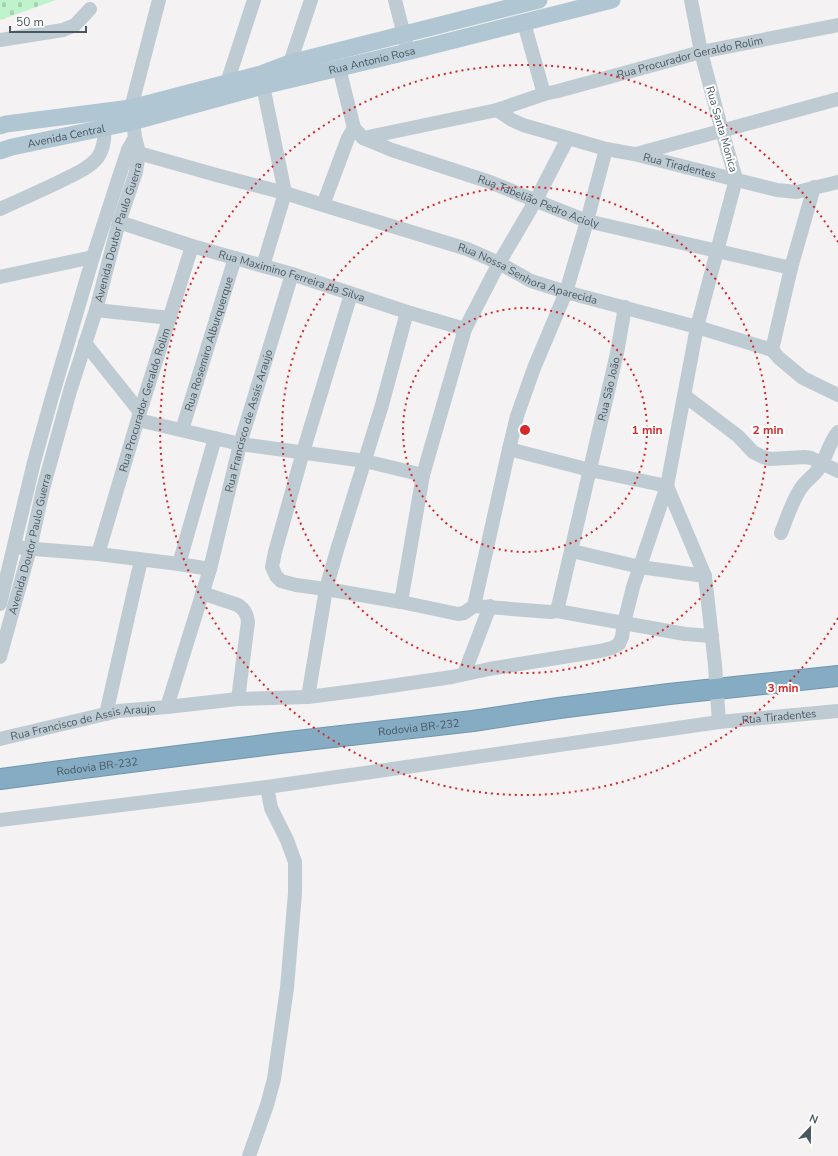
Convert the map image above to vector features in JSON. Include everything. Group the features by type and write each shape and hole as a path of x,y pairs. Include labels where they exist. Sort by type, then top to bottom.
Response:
{"highway":[{"name":"Rodovia BR-232","path":"0,780 280,743 473,721 559,708 716,688 838,676"}],"main road":[{"name":"Rua Antonio Rosa","path":"133,134 262,80 290,63 539,0"},
{"name":"Rua Antonio Rosa","path":"133,134 227,83 262,80 339,68 612,0"},
{"name":"Avenida Central","path":"3,125 133,134"},
{"path":"3,125 6,149"},
{"name":"Avenida Central","path":"6,149 104,127 133,134"}],"street":[{"path":"133,134 159,0"},
{"path":"227,83 254,0"},
{"path":"290,63 310,0"},
{"path":"395,0 407,52"},
{"name":"Rua Santa Monica","path":"691,0 701,52 736,179 697,327"},
{"path":"0,40 63,30 75,25 90,9"},
{"path":"524,23 544,94"},
{"name":"Rua Procurador Geraldo Rolim","path":"363,138 497,110 544,94 701,52 838,25"},
{"name":"Rua Tabelião Pedro Acioly","path":"339,68 354,128 363,138 392,150 490,182 587,221 791,268"},
{"path":"262,80 285,192 263,266"},
{"path":"634,154 838,99"},
{"name":"Rua Tiradentes","path":"497,110 523,125 606,149 634,154 777,190 797,192 838,182"},
{"path":"0,209 70,176 93,163 99,156 103,144 105,136 104,127"},
{"path":"323,205 348,138 354,128"},
{"name":"Rua Nossa Senhora Aparecida","path":"133,134 220,176 285,192 467,249 531,281 566,292 697,327 772,350"},
{"name":"Avenida Doutor Paulo Guerra","path":"0,657 30,549 43,489 70,391 96,310 119,222 136,172 133,134"},
{"name":"Avenida Doutor Paulo Guerra","path":"0,604 34,462 93,257 133,134"},
{"path":"401,602 422,475 465,329 499,264 536,200 568,138"},
{"path":"474,606 517,416 534,368 566,292 606,149"},
{"path":"814,188 791,268 772,350 779,358 803,378 838,395"},
{"name":"Rua Maximino Ferreira da Silva","path":"119,222 192,246 292,274 407,312 465,329"},
{"name":"Rua Procurador Geraldo Rolim","path":"98,554 192,246"},
{"path":"0,277 93,257"},
{"name":"Rua Rosemiro Alburquerque","path":"182,430 235,258"},
{"name":"Rua Francisco de Assis Araujo","path":"0,738 118,711 166,707 210,569 240,444 292,274"},
{"path":"351,294 303,452 275,552 272,567 276,576 281,581 296,585 401,602 458,614 464,613 474,606 490,606 550,612 557,611 685,634 712,636"},
{"name":"Rua São João","path":"557,611 617,353 625,307"},
{"path":"96,310 170,318"},
{"path":"308,697 326,589 336,550 382,405 407,312"},
{"path":"166,707 238,699 308,697 370,689 612,648 619,644 622,637 632,587 667,486 697,327"},
{"path":"85,342 139,416 182,430 240,444 365,461 422,475"},
{"path":"685,396 738,436 753,452 763,457 811,458 838,471"},
{"path":"781,533 793,503 801,488 816,473 822,464 832,440 838,432"},
{"path":"42,434 57,438"},
{"path":"179,564 215,438"},
{"path":"509,449 590,470 667,486"},
{"path":"667,486 705,576 712,636 719,722"},
{"path":"14,547 98,554 210,569"},
{"path":"572,551 640,567 705,576"},
{"path":"106,714 141,560"},
{"path":"202,593 238,605 248,614 238,699"},
{"path":"464,674 490,606"},
{"name":"Rua Tiradentes","path":"0,820 267,787 719,722 838,711"},
{"path":"248,1156 267,1105 274,1080 286,988 295,893 295,862 287,840 271,808 267,787"}],"green space":[{"path":"0,0 56,0 0,20"}]}
